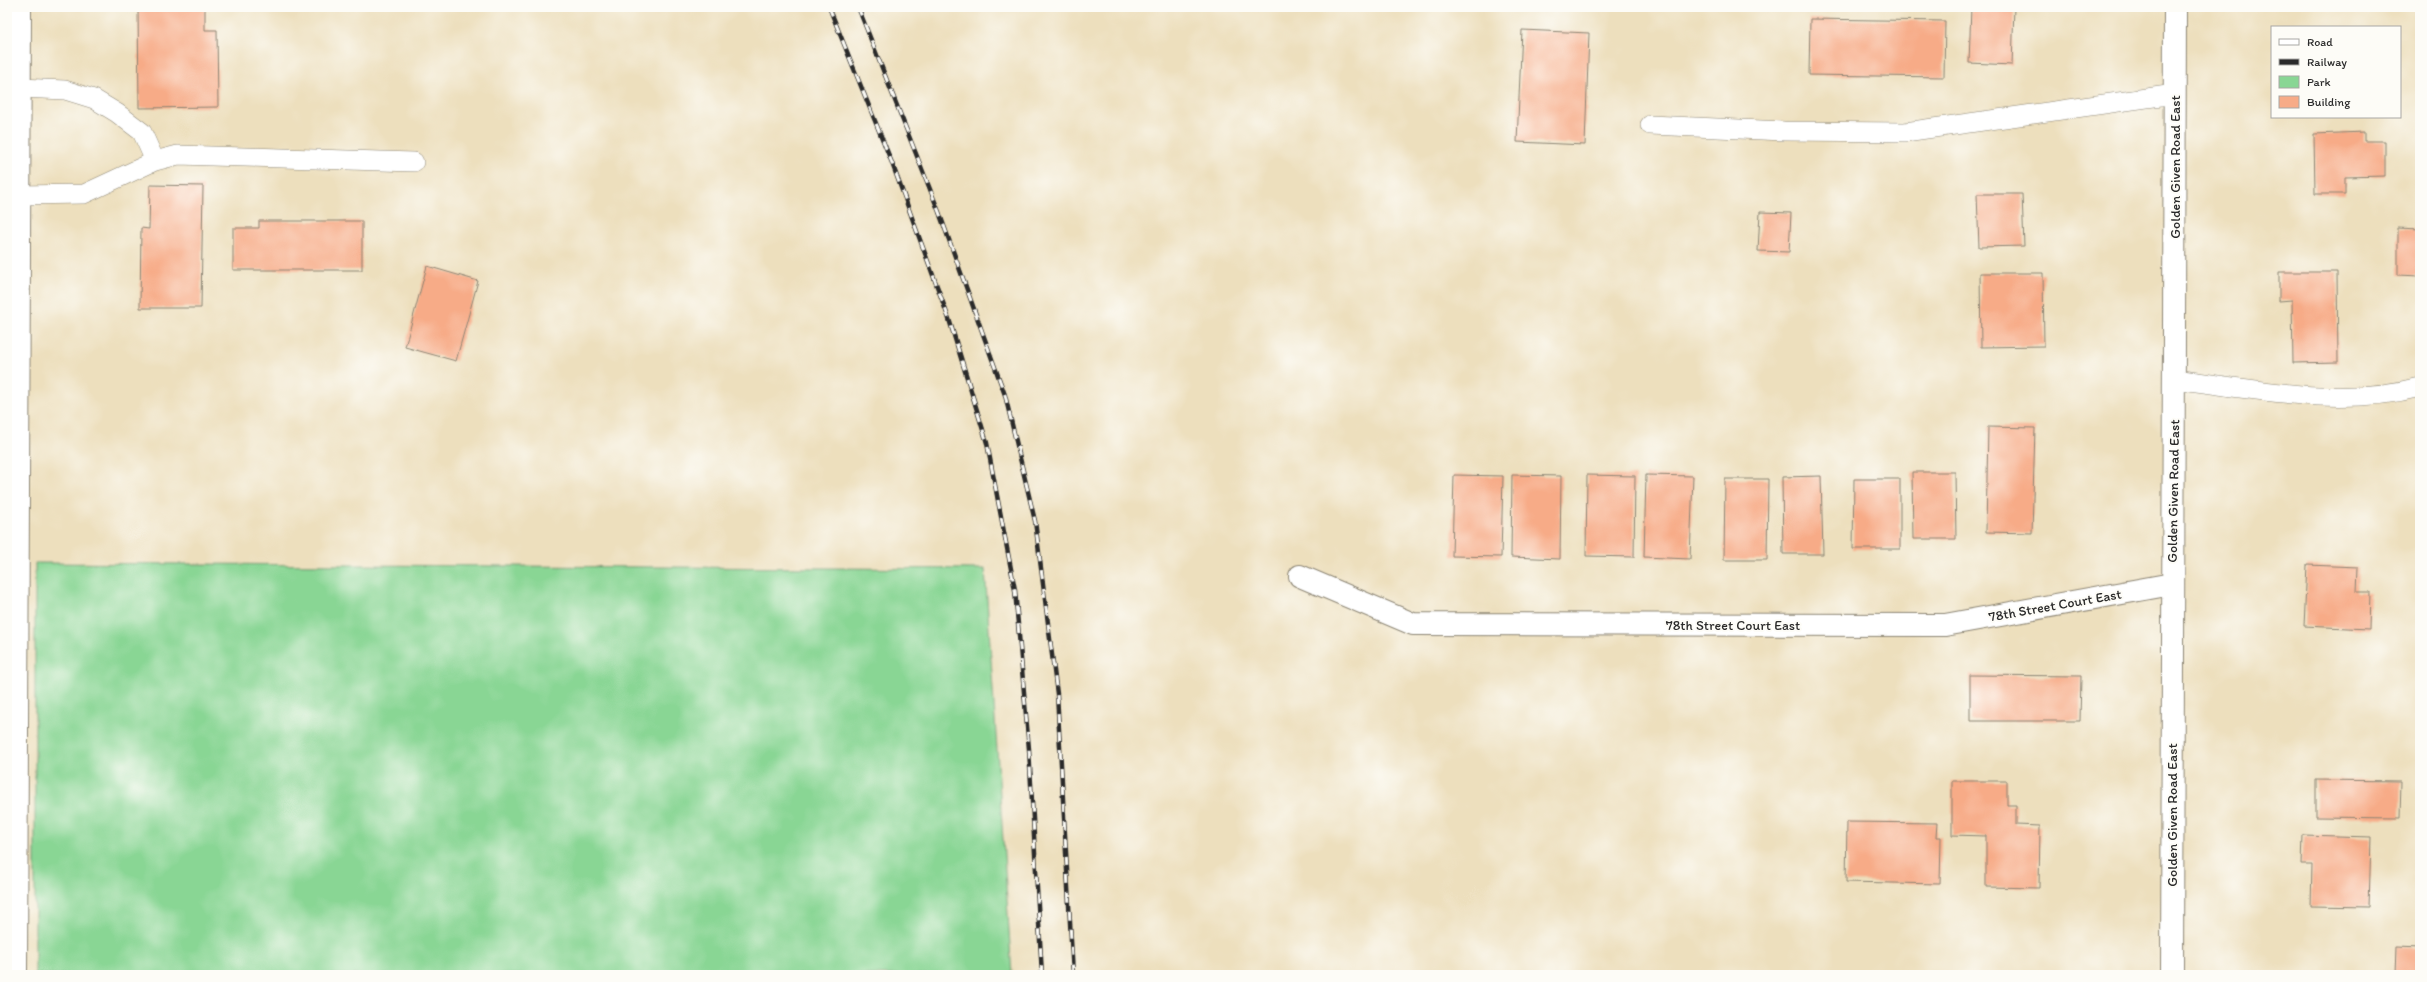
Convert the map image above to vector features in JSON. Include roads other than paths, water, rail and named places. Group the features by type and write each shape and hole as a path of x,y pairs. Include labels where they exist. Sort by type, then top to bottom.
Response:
{"street":[{"path":"16,975 20,195 13,171 20,88 20,7"},
{"name":"Golden Given Road East","path":"2172,975 2172,584 2175,7"},
{"name":"78th Street Court East","path":"1300,576 1413,624 1945,625 2172,584"}],"lane":[{"path":"20,88 65,90 94,99 117,113 142,132 155,161"},
{"path":"1650,125 1784,131 1905,132 2175,94"},
{"path":"20,195 84,194 155,161 178,155 414,162"},
{"path":"2174,379 2274,391 2348,396 2397,393 2420,387"}],"railway":[{"path":"829,7 892,163 949,319 987,443 1015,590 1029,749 1042,975"},
{"path":"858,7 939,212 1005,395 1035,521 1057,694 1073,975"}]}
